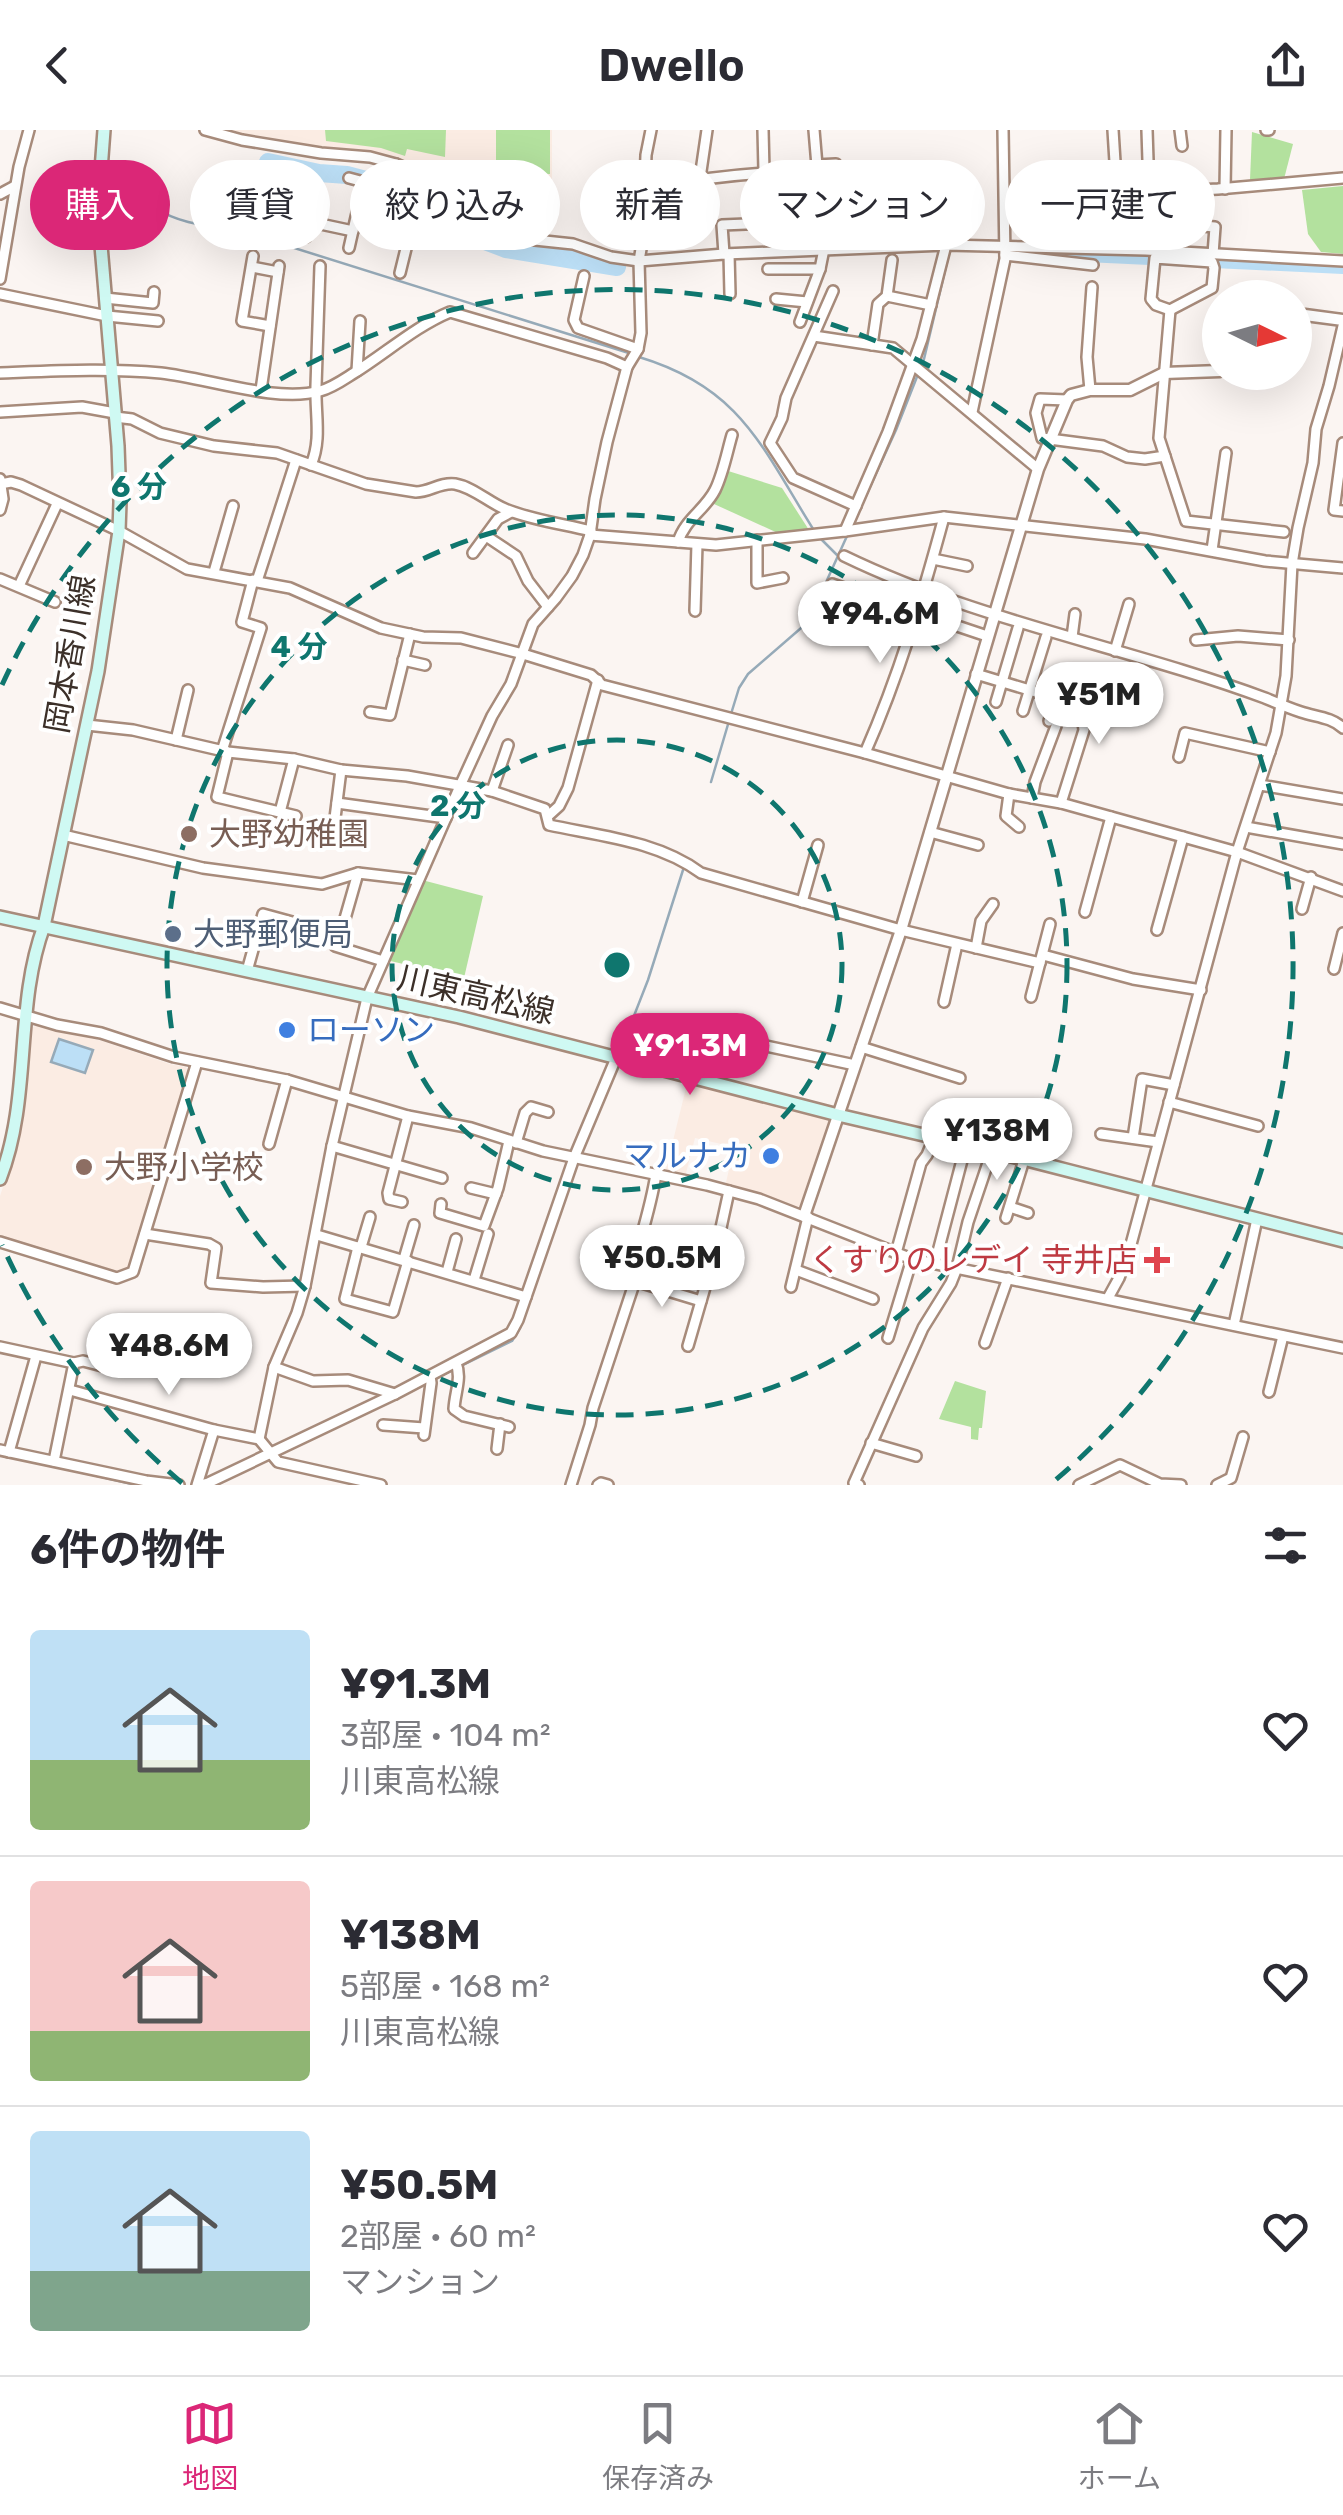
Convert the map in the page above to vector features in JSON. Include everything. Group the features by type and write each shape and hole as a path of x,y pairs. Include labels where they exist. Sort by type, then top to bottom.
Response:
{"main road":[{"name":"岡本香川線","path":"0,1180 17,1120 26,1016 38,943 98,671 118,531 120,474 98,210 104,130"},
{"name":"川東高松線","path":"0,917 459,1017 1343,1241"}],"street":[{"path":"0,278 29,130"},
{"path":"205,130 242,140 381,160"},
{"path":"647,160 651,130"},
{"path":"703,160 707,130"},
{"path":"763,130 764,160"},
{"path":"814,130 816,160"},
{"path":"1003,130 1005,200"},
{"path":"1113,130 1115,160"},
{"path":"1146,130 1147,160"},
{"path":"1180,130 1182,146"},
{"path":"1224,188 1226,130"},
{"path":"1215,189 1343,178"},
{"path":"0,194 15,186"},
{"path":"730,294 722,226 740,225"},
{"path":"560,243 639,262 804,250"},
{"path":"349,248 350,244"},
{"path":"985,249 1093,265"},
{"path":"400,273 406,250"},
{"path":"259,1439 274,1366 298,1313 305,1286 366,998 492,716 512,684 533,624 572,576 591,533 607,442 627,367 638,348 641,332 641,250"},
{"path":"800,322 824,250"},
{"path":"845,531 914,363 945,250"},
{"path":"1213,250 1213,254"},
{"path":"1005,251 1213,254 1343,262"},
{"path":"972,412 1005,251"},
{"path":"1155,258 1212,262 1212,288 1170,310 1156,305 1151,298 1155,258"},
{"path":"872,345 878,304 887,296 892,260"},
{"path":"261,390 270,326 278,269 252,261 242,321 270,326"},
{"path":"311,465 318,433 315,392 320,266"},
{"path":"768,269 820,268"},
{"path":"584,276 574,320 578,328 638,348"},
{"path":"1090,390 1092,287"},
{"path":"833,291 770,443 793,478 856,506"},
{"path":"105,298 153,303 154,292"},
{"path":"0,294 107,316 158,321"},
{"path":"887,296 932,305"},
{"path":"776,299 808,302"},
{"path":"1170,310 1159,438 1186,522 1284,532"},
{"path":"0,373 110,368 290,394 315,392 329,388 433,319 450,312 627,367"},
{"path":"1108,1298 1130,1248 1282,705 1292,564 1316,429 1343,323 1312,317"},
{"path":"358,370 360,321"},
{"path":"814,336 893,348 1038,469"},
{"path":"790,1287 806,1217 900,930 1038,469 1067,400 1090,390 1130,390 1164,372 1202,371"},
{"path":"1067,400 1040,399 1036,413 1042,438 1104,446 1145,459 1165,456"},
{"path":"0,412 82,407 214,446 277,453 366,484 416,492 450,483 459,485 511,512 591,533 716,545 944,516 1145,539 1292,564 1343,568"},
{"path":"678,542 688,521 715,491 732,435"},
{"path":"1343,443 1334,510 1343,511"},
{"path":"1212,550 1226,453"},
{"path":"296,460 242,622 262,628 225,751 217,797 296,816"},
{"path":"0,510 4,499 0,481 11,482 118,531 187,569 290,588 380,628 440,639 461,638 523,654 590,675 602,685 1238,852 1343,891"},
{"path":"18,586 57,504"},
{"path":"214,572 232,506"},
{"path":"472,553 498,519 511,512"},
{"path":"865,753 918,613 944,516"},
{"path":"486,536 516,556 528,581 548,606"},
{"path":"757,540 757,583 783,578"},
{"path":"695,611 697,544"},
{"path":"844,556 994,613 1341,722"},
{"path":"933,558 967,566"},
{"path":"0,578 55,602"},
{"path":"832,584 987,636"},
{"path":"1115,651 1129,604"},
{"path":"1072,638 1075,614"},
{"path":"996,702 1018,628"},
{"path":"370,712 390,716 410,634"},
{"path":"1196,640 1238,636 1288,640"},
{"path":"1023,711 1046,637"},
{"path":"403,660 425,665"},
{"path":"976,674 1056,698"},
{"path":"1032,798 1064,675"},
{"path":"1061,803 1084,730 1082,715 1093,678"},
{"path":"548,816 559,806 568,788 598,680"},
{"path":"176,740 188,690"},
{"path":"86,725 133,730 225,751 341,770 407,776 492,791 545,809 549,825 645,845 701,873 900,930 1201,990"},
{"path":"1179,757 1185,734 1270,752"},
{"path":"492,791 508,745"},
{"path":"280,812 294,760"},
{"path":"332,842 341,770"},
{"path":"1260,785 1343,799"},
{"path":"1009,794 1006,816 1020,828"},
{"path":"337,803 446,818"},
{"path":"1085,912 1111,817"},
{"path":"1246,827 1343,844"},
{"path":"930,832 978,845"},
{"path":"64,835 202,868 322,884 358,873 418,880"},
{"path":"1157,930 1183,837"},
{"path":"802,902 818,846"},
{"path":"344,922 358,873"},
{"path":"1302,909 1311,877"},
{"path":"976,948 981,921 993,904"},
{"path":"247,971 262,914 318,929"},
{"path":"1031,996 1050,924"},
{"path":"1334,969 1343,933"},
{"path":"944,1002 957,944"},
{"path":"335,946 383,961"},
{"path":"0,1008 164,1054 287,1080 408,1116 471,1128 574,1158 759,1199 912,1258 1343,1348"},
{"path":"738,1040 855,1065"},
{"path":"861,1047 960,1078"},
{"path":"199,1485 457,1366 511,1332 574,1158 616,1058"},
{"path":"0,1242 117,1278 134,1272 197,1062"},
{"path":"1133,1138 1142,1079 1174,1085"},
{"path":"269,1144 287,1080"},
{"path":"1170,1102 1258,1126"},
{"path":"441,1204 440,1213 484,1226 525,1113 531,1107 548,1112"},
{"path":"402,1202 389,1199 388,1193 408,1116"},
{"path":"1102,1134 1158,1142"},
{"path":"896,1253 921,1162 934,1138"},
{"path":"936,1263 966,1145"},
{"path":"332,1146 442,1178"},
{"path":"859,1485 854,1482 871,1443 924,1328 957,1268 992,1151"},
{"path":"1024,1160 1008,1213 1028,1213"},
{"path":"571,1485 635,1281 636,1254 656,1174"},
{"path":"471,1188 496,1194"},
{"path":"688,1346 729,1191"},
{"path":"370,1216 345,1299 393,1312 414,1226"},
{"path":"1234,1325 1257,1219"},
{"path":"145,1234 216,1248 211,1283 305,1286"},
{"path":"317,1234 526,1297"},
{"path":"474,1280 488,1234"},
{"path":"447,1272 456,1239"},
{"path":"888,1338 912,1258"},
{"path":"796,1270 873,1299"},
{"path":"985,1344 1008,1278"},
{"path":"635,1281 700,1301"},
{"path":"1269,1392 1283,1336"},
{"path":"0,1348 118,1370"},
{"path":"36,1356 5,1451 178,1485"},
{"path":"54,1461 74,1364"},
{"path":"274,1366 313,1381 348,1380 396,1394"},
{"path":"457,1366 460,1374 454,1409 458,1414 505,1426 497,1449"},
{"path":"383,1425 424,1431 430,1379"},
{"path":"70,1390 259,1439 278,1462 381,1485"},
{"path":"199,1485 214,1430"},
{"path":"1217,1485 1230,1478 1242,1438"},
{"path":"871,1443 916,1456"},
{"path":"1079,1485 1120,1465 1160,1484 1181,1485"},
{"path":"598,1485 608,1485"}],"shaded area":[{"path":"218,130 552,130 552,160 396,160 368,152"},
{"name":"大野小学校","path":"37,1025 186,1067 189,1073 131,1269 116,1275 0,1238 0,1196 19,1138 31,1028"},
{"path":"688,1080 828,1116 830,1122 802,1206 725,1187 734,1147 695,1138 685,1177 665,1173"}],"green space":[{"path":"325,130 446,130 445,157 407,149 405,156 381,148 326,141"},
{"path":"496,130 550,130 550,160 496,160"},
{"path":"1252,132 1293,144 1284,179 1250,180"},
{"path":"1343,186 1343,254 1321,252 1308,234 1302,190"},
{"path":"725,470 782,488 809,530 780,534 714,504"},
{"path":"422,880 483,896 464,978 386,960"},
{"path":"955,1381 986,1391 978,1440 971,1439 971,1427 939,1419"}],"water":[{"path":"59,1039 93,1050 85,1073 51,1062"}],"waterway":[{"path":"330,174 392,187 485,241 506,249 617,267"},
{"path":"170,215 237,230 632,354"},
{"path":"1043,251 1343,265"},
{"path":"859,511 924,359 949,254"},
{"path":"639,357 674,370 726,404 763,448 815,532"},
{"path":"731,714 748,674 808,622 847,536"},
{"path":"820,538 839,557"},
{"path":"1121,656 1131,660"},
{"path":"1137,662 1183,675"},
{"path":"711,782 729,721"},
{"path":"621,1049 683,870"},
{"path":"400,1396 512,1341 520,1328 576,1166"},
{"path":"282,1453 380,1406"},
{"path":"214,1485 259,1464"},
{"path":"50,1465 136,1485"}],"place":[{"name":"大野幼稚園","path":"189,834"},
{"name":"大野郵便局","path":"173,934"},
{"name":"ローソン","path":"287,1030"},
{"name":"マルナカ","path":"771,1156"},
{"name":"大野小学校","path":"84,1167"},
{"name":"くすりのレデイ 寺井店","path":"1157,1260"}]}
